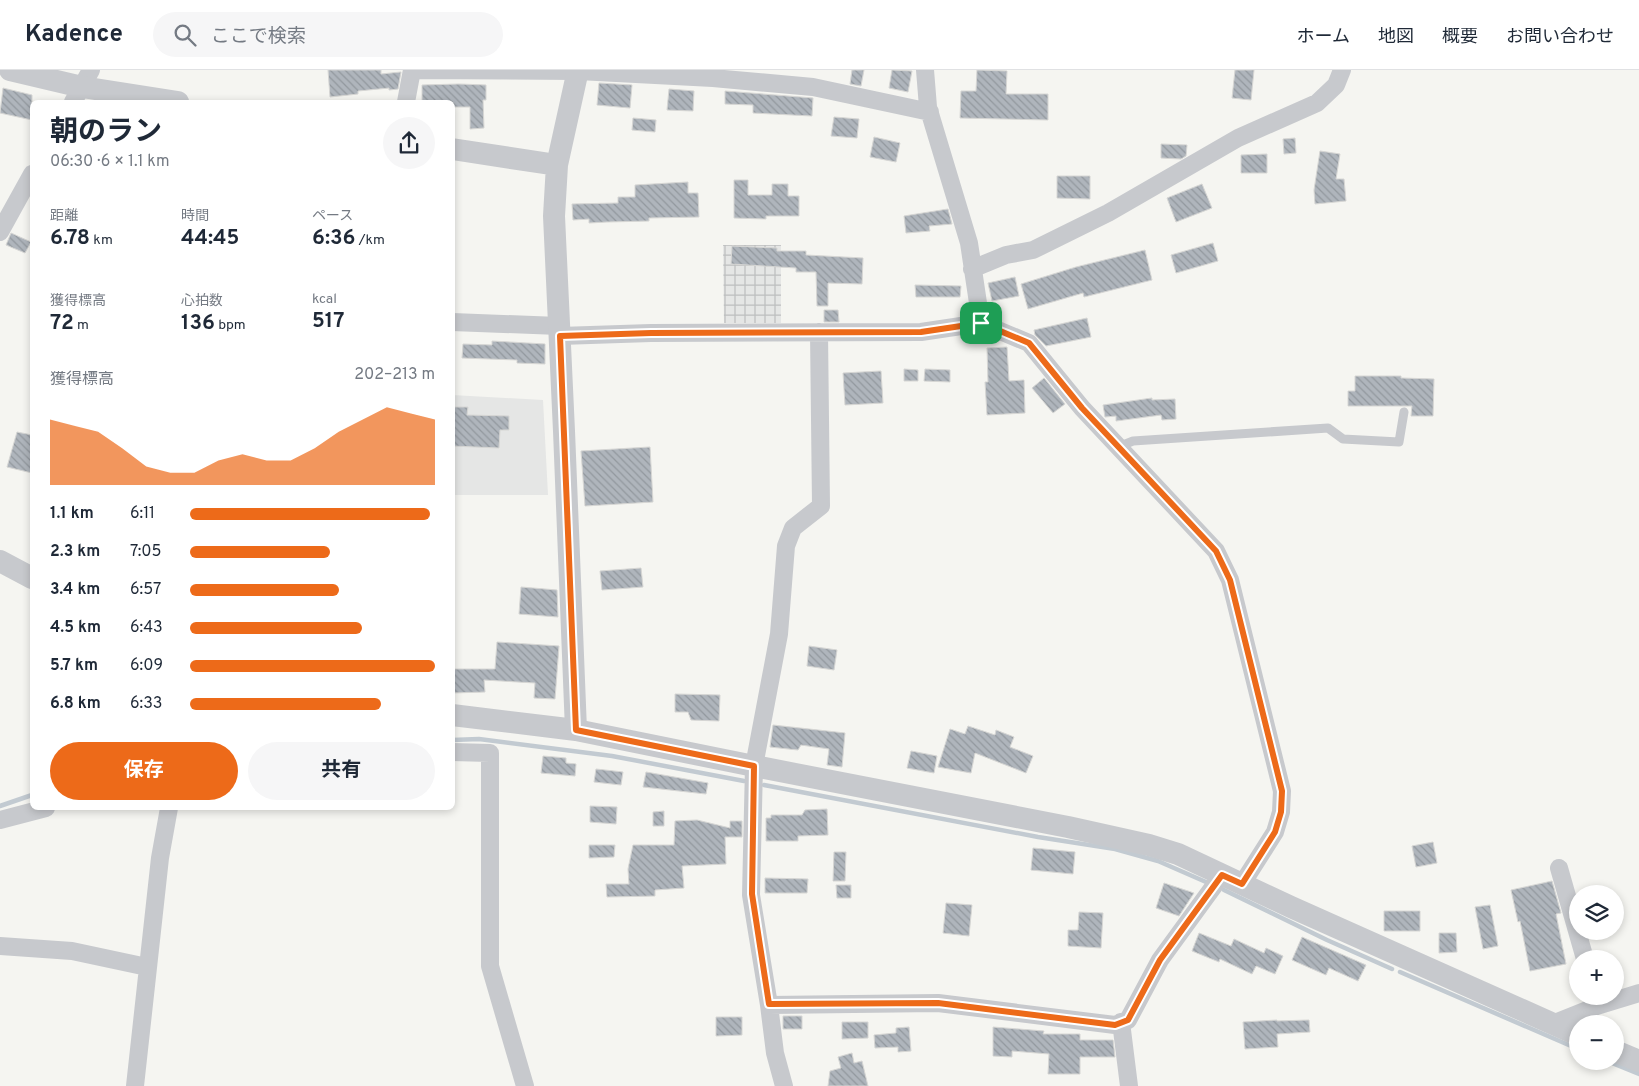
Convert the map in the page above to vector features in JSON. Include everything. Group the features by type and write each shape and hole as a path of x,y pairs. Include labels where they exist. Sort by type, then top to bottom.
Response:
{"street":[{"path":"406,100 412,70 578,71 713,78 813,87 930,112"},
{"path":"925,70 930,112 969,243 981,323"},
{"path":"972,269 1006,256 1033,250 1108,213 1238,138 1317,103 1336,85 1342,70"},
{"path":"18,71 82,86 166,100"},
{"path":"576,730 554,216 558,165 578,71"},
{"path":"455,149 558,165"},
{"path":"0,232 30,178"},
{"path":"455,322 559,331 651,333 921,332 981,323 1029,343 1082,408 1216,551 1230,580 1282,791 1281,812 1275,832 1160,960 1128,1020 1115,1025 938,1003 769,1004"},
{"path":"784,1086 775,1053 752,894 754,766 779,634 786,546 793,528 821,506 819,332"},
{"path":"0,561 30,577"},
{"path":"455,715 576,730 1112,836 1178,854 1569,1031"},
{"path":"455,752 490,753 490,966 524,1086"},
{"path":"0,820 38,810"},
{"path":"135,1086 160,858 169,810"},
{"path":"1559,868 1582,950"},
{"path":"0,946 72,951 148,967"},
{"path":"1624,996 1639,993"},
{"path":"1552,1024 1588,1005"},
{"path":"1121,1022 1129,1086"},
{"path":"1624,1055 1639,1061"}],"lane":[{"path":"1118,447 1133,441 1328,428 1343,438 1399,442 1404,412"}],"shaded area":[{"path":"723,245 781,245 781,323 724,323"},
{"path":"455,395 543,400 548,495 455,495"}],"building":[{"path":"328,70 381,70 381,74 401,72 398,89 358,91 358,94 330,97"},
{"path":"852,70 864,70 861,86 850,84"},
{"path":"892,70 912,71 908,92 889,88"},
{"path":"977,70 1007,71 1006,94 1048,94 1048,120 960,118 961,91 976,91"},
{"path":"1235,70 1254,70 1251,100 1232,98"},
{"path":"599,83 632,85 630,108 597,105"},
{"path":"422,85 486,85 486,100 483,100 484,128 470,129 470,107 455,107 455,100 422,100"},
{"path":"3,88 32,95 32,100 30,100 30,120 0,113"},
{"path":"669,89 694,91 693,111 667,110"},
{"path":"725,91 813,98 812,116 753,113 753,105 725,104"},
{"path":"834,117 859,119 857,138 831,136"},
{"path":"633,118 656,120 655,132 632,130"},
{"path":"874,137 900,143 896,162 870,157"},
{"path":"1295,138 1296,153 1284,154 1283,139"},
{"path":"1161,144 1187,145 1186,156 1181,159 1161,158"},
{"path":"1320,151 1340,154 1336,179 1344,179 1346,201 1315,204 1314,190"},
{"path":"1267,154 1267,173 1241,173 1241,155"},
{"path":"1057,176 1090,176 1090,199 1057,198"},
{"path":"734,180 748,180 748,195 772,195 772,184 788,184 788,196 799,196 799,216 766,216 766,219 734,218"},
{"path":"688,182 688,193 698,193 699,217 649,218 649,221 589,223 589,219 573,220 572,204 618,203 618,197 635,197 635,185"},
{"path":"1202,184 1212,208 1176,222 1167,198"},
{"path":"948,209 952,224 929,226 930,231 906,233 904,216"},
{"path":"11,233 30,242 25,253 6,245"},
{"path":"1213,243 1218,261 1176,273 1171,255"},
{"path":"732,246 777,248 777,251 806,251 806,255 863,258 862,284 828,283 828,306 817,306 816,272 796,272 796,268 731,264"},
{"path":"1145,250 1152,280 1084,297 1083,293 1028,309 1021,284 1076,267"},
{"path":"1015,277 1019,296 992,301 988,283"},
{"path":"915,285 961,286 960,297 916,297"},
{"path":"824,310 838,310 839,322 824,322"},
{"path":"1087,318 1091,337 1046,346 1035,335 1034,330"},
{"path":"492,341 545,344 545,364 517,363 517,360 462,358 463,344 492,345"},
{"path":"1007,347 1009,381 1024,380 1025,413 987,415 985,382 988,382 987,348"},
{"path":"904,369 918,370 918,381 904,381"},
{"path":"925,369 950,370 950,382 924,381"},
{"path":"881,371 883,403 845,405 843,373"},
{"path":"1355,376 1401,376 1401,378 1434,379 1433,416 1411,416 1412,406 1348,406 1348,391 1355,391"},
{"path":"1044,378 1065,404 1053,413 1032,388"},
{"path":"1152,398 1152,400 1175,399 1176,419 1162,420 1161,415 1116,421 1116,416 1105,417 1103,405"},
{"path":"455,407 468,407 467,415 509,416 509,430 500,430 499,448 455,446"},
{"path":"17,432 30,435 30,473 7,467"},
{"path":"650,447 653,502 585,506 581,451"},
{"path":"641,568 643,587 602,590 600,571"},
{"path":"521,587 557,590 558,617 519,614"},
{"path":"497,642 559,646 555,699 534,698 535,683 484,680 485,692 455,693 455,669 495,669"},
{"path":"809,646 837,650 834,670 807,666"},
{"path":"675,694 720,695 719,721 691,720 688,712 675,712"},
{"path":"773,725 845,733 842,767 827,765 829,749 801,745 798,750 770,747"},
{"path":"968,726 995,735 996,730 1014,737 1010,747 1033,756 1026,773 975,753 971,773 938,767 950,729 965,734"},
{"path":"911,751 937,756 934,773 907,768"},
{"path":"543,756 566,758 566,763 576,764 575,776 541,773"},
{"path":"596,769 623,772 621,785 594,782"},
{"path":"646,772 708,783 706,794 643,787"},
{"path":"590,806 617,807 616,824 590,822"},
{"path":"827,809 828,835 798,836 798,841 766,841 766,818 771,818 771,815 802,815 805,810"},
{"path":"664,811 664,826 653,826 653,812"},
{"path":"697,820 730,828 730,821 742,821 742,837 725,837 726,864 682,866 684,888 655,890 655,896 607,897 606,884 629,884 628,869 633,845 674,845 675,821"},
{"path":"1433,842 1437,863 1416,867 1412,846"},
{"path":"589,845 615,845 614,857 589,858"},
{"path":"1033,848 1075,852 1073,874 1031,870"},
{"path":"834,852 846,852 845,881 833,881"},
{"path":"765,878 808,879 807,893 765,893"},
{"path":"1552,881 1561,913 1556,914 1566,964 1530,971 1520,921 1518,922 1511,890"},
{"path":"1164,883 1194,893 1179,916 1156,908"},
{"path":"836,885 851,885 851,898 837,898"},
{"path":"946,903 972,905 969,936 943,933"},
{"path":"1490,905 1498,946 1483,949 1475,907"},
{"path":"1384,911 1420,911 1420,931 1384,931"},
{"path":"1079,912 1103,913 1101,948 1068,946 1068,930 1078,930"},
{"path":"1199,933 1231,946 1234,939 1264,953 1266,948 1283,956 1275,974 1256,966 1252,974 1220,959 1219,962 1192,951"},
{"path":"1439,933 1456,933 1457,952 1439,953"},
{"path":"1302,937 1366,965 1358,981 1329,968 1326,975 1292,960"},
{"path":"783,1016 802,1016 802,1029 783,1029"},
{"path":"716,1017 742,1017 742,1035 716,1036"},
{"path":"1309,1020 1310,1032 1277,1034 1278,1047 1245,1049 1243,1022"},
{"path":"842,1022 868,1022 868,1038 842,1039"},
{"path":"909,1027 911,1051 898,1052 898,1047 875,1048 874,1035 896,1033 896,1028"},
{"path":"993,1027 1044,1031 1043,1034 1080,1034 1080,1040 1113,1040 1115,1057 1080,1057 1080,1074 1048,1074 1049,1054 1012,1051 1012,1057 993,1056"},
{"path":"852,1053 854,1063 862,1061 868,1086 828,1086 830,1071 841,1068 838,1057"}],"waterway":[{"path":"455,740 479,739 612,756 744,781"},
{"path":"764,785 1038,837 1115,849 1158,861 1206,882"},
{"path":"0,806 30,796"},
{"path":"1224,890 1392,969"},
{"path":"1400,972 1569,1045"},
{"path":"1624,1068 1639,1074"}],"route":[{"path":"981,323 1029,343 1082,408 1216,551 1230,580 1282,791 1281,812 1275,832 1242,884 1222,875 1160,960 1128,1020 1115,1025 938,1003 769,1004 752,894 754,766 576,730 560,336 651,333 921,332 981,323"}]}
